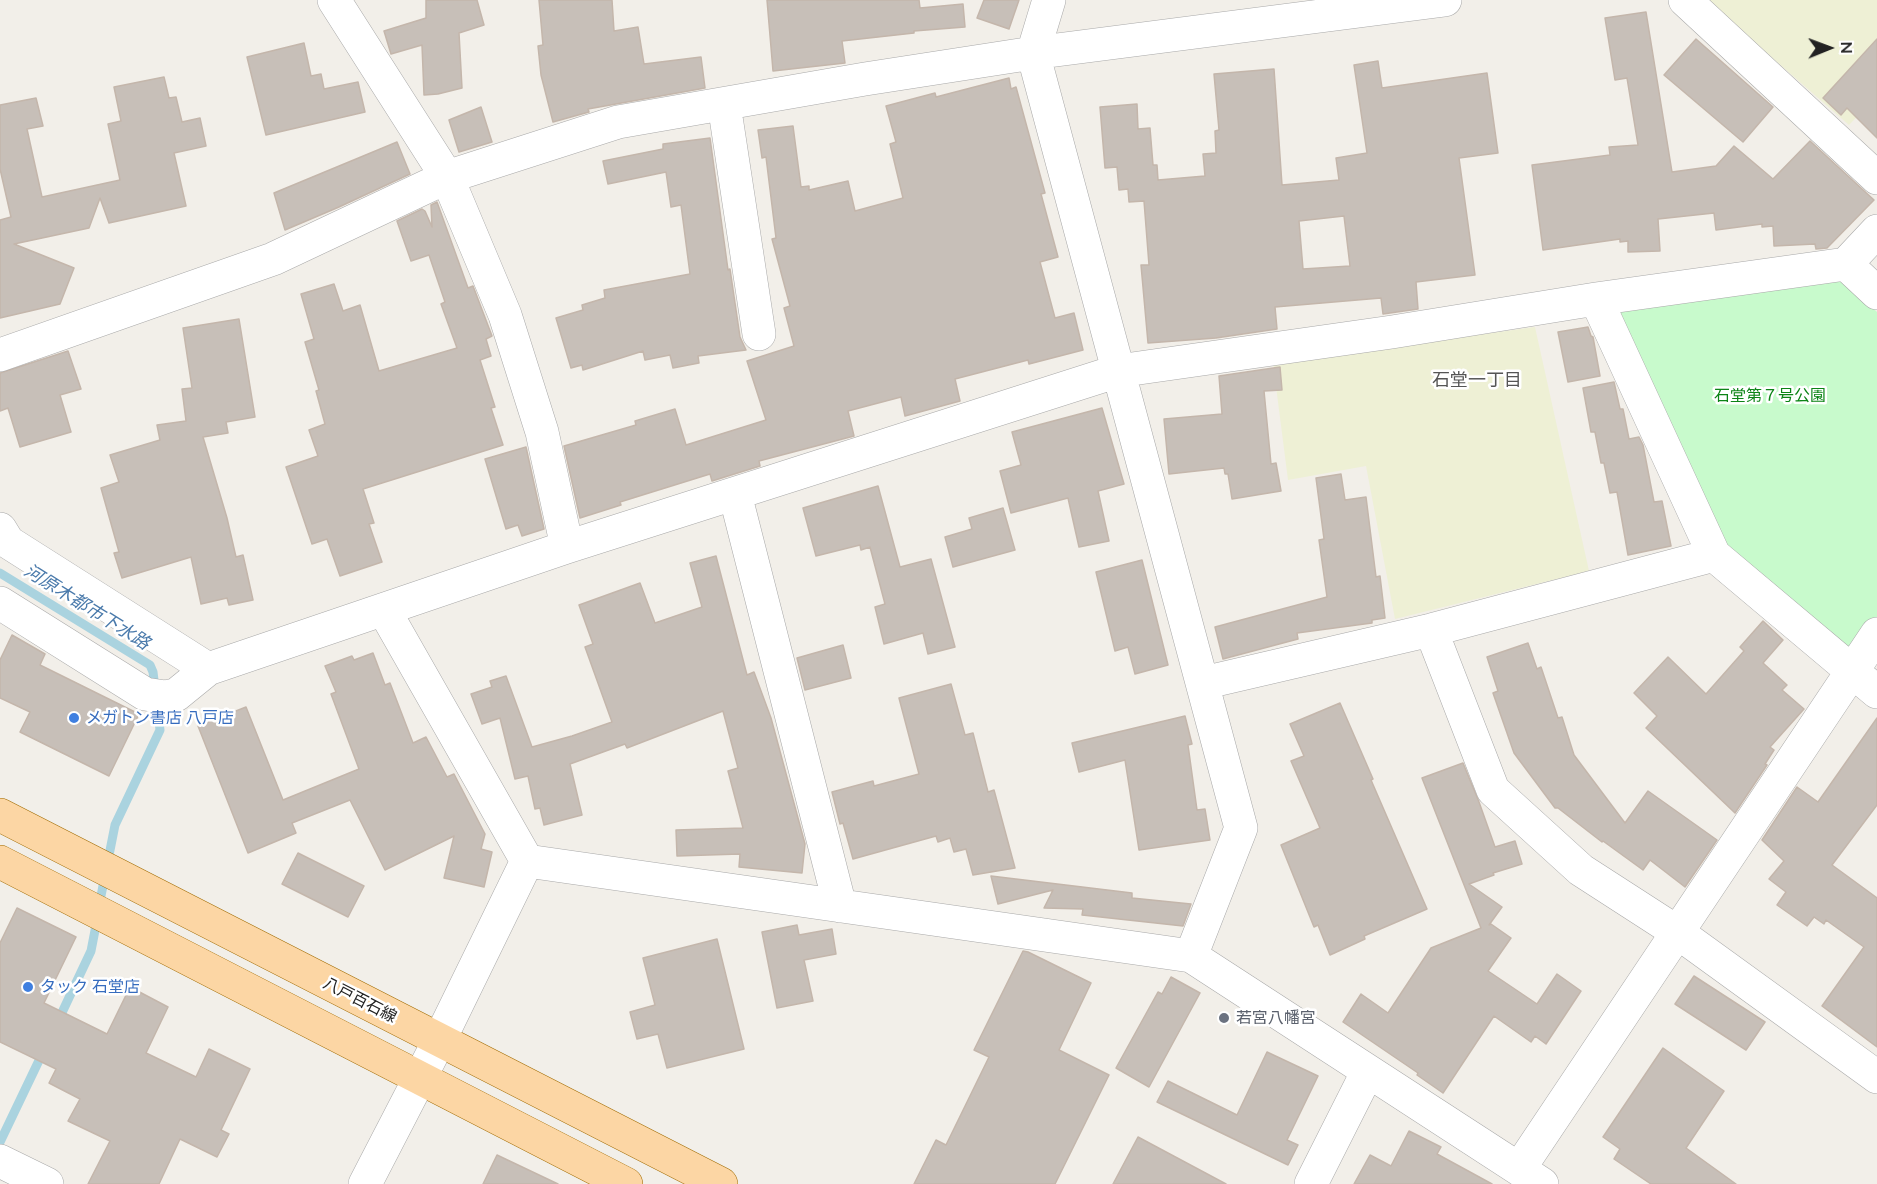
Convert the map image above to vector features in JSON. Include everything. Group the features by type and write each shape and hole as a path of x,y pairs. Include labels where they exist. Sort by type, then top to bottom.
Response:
{"main road":[{"name":"八戸百石線","path":"0,815 721,1184"},
{"path":"0,862 626,1184"}],"street":[{"path":"334,0 447,177 505,315 542,432 567,547"},
{"path":"1049,0 1033,53 1241,828 1191,956"},
{"path":"0,355 273,259 447,177 618,122 865,79 1033,53 1445,0"},
{"path":"1685,0 1877,178"},
{"path":"724,104 759,334"},
{"path":"0,603 145,694 165,697 176,695 208,669 567,547 1118,371 1846,264 1877,231"},
{"path":"1846,264 1877,293"},
{"path":"1596,299 1714,555 1877,692"},
{"path":"735,494 840,906"},
{"path":"0,529 8,542 208,669"},
{"path":"1203,683 1431,630 1714,555"},
{"path":"384,610 527,861"},
{"path":"1431,630 1493,790 1581,870 1677,932 1877,1077"},
{"path":"527,861 1191,956 1531,1176 1677,932 1877,634"},
{"path":"365,1184 420,1079 527,861"},
{"path":"1311,1184 1368,1071"},
{"path":"0,1161 47,1184"}],"green space":[{"path":"1706,0 1877,0 1877,96 1849,125"},
{"name":"石堂第７号公園","path":"1841,279 1877,312 1877,617 1851,657 1723,548 1612,308"},
{"path":"1535,327 1589,571 1395,619 1366,466 1288,480 1273,363"}],"building":[{"path":"426,0 477,0 484,25 459,33 462,88 424,95 422,45 391,54 384,31 426,18"},
{"path":"539,0 612,0 614,31 638,27 644,64 701,57 705,88 588,109 589,112 553,122 541,75 538,46 543,45"},
{"path":"767,0 919,0 920,8 963,4 965,27 842,41 845,63 773,71"},
{"path":"984,0 1019,0 1009,29 977,18"},
{"path":"1646,12 1672,172 1716,166 1734,146 1773,179 1810,141 1874,200 1827,248 1816,249 1815,244 1774,246 1773,226 1762,227 1762,224 1716,230 1714,213 1658,219 1660,251 1628,252 1628,241 1620,242 1620,239 1543,250 1532,165 1610,155 1609,147 1638,145 1627,78 1615,80 1605,18"},
{"path":"1696,39 1773,107 1743,142 1664,75"},
{"path":"1877,39 1877,138 1847,108 1841,115 1823,98"},
{"path":"304,43 311,76 321,74 324,89 358,82 365,112 266,135 247,57"},
{"path":"1378,61 1382,88 1487,73 1498,153 1459,158 1475,275 1416,282 1418,309 1383,314 1381,298 1275,307 1277,329 1216,338 1148,343 1141,265 1149,265 1144,201 1129,202 1128,189 1119,190 1117,167 1105,168 1100,107 1137,104 1138,129 1150,128 1153,165 1157,165 1158,180 1205,176 1203,154 1216,153 1215,131 1219,130 1214,74 1274,69 1282,185 1339,180 1336,158 1367,153 1354,65","holes":["1344,216 1350,266 1303,269 1299,221"]},
{"path":"164,77 169,98 176,97 182,122 200,118 206,146 174,153 186,206 109,223 100,198 89,228 14,244 74,268 60,304 0,318 0,220 11,217 0,169 0,105 36,98 43,126 27,129 42,197 120,180 108,124 121,121 114,87"},
{"path":"1009,78 1011,89 1016,87 1045,193 1041,194 1058,257 1040,262 1055,318 1074,313 1083,350 1029,364 1028,360 955,379 960,401 905,416 901,397 848,411 854,436 759,461 760,466 712,481 710,474 620,502 621,505 580,518 564,446 636,425 635,421 675,409 686,445 766,420 747,361 794,346 784,308 790,306 772,239 776,238 766,157 762,158 758,130 793,126 801,187 809,186 809,190 848,181 855,211 903,198 890,144 896,142 886,106 935,93 936,97"},
{"path":"481,107 492,142 459,152 449,120"},
{"path":"710,138 728,270 730,269 740,337 746,350 698,356 699,363 673,368 670,355 645,360 643,351 583,370 582,365 571,368 556,318 583,310 582,305 605,298 604,290 690,274 681,205 671,207 666,172 608,184 603,161 663,149 663,144"},
{"path":"397,142 410,174 285,230 274,193"},
{"path":"437,202 468,288 473,286 492,336 486,339 491,356 480,360 495,407 491,408 503,445 363,489 374,523 369,524 382,562 340,576 327,539 312,544 286,467 318,456 309,430 325,424 316,391 319,390 305,342 314,339 301,294 334,284 343,311 360,305 379,371 457,348 441,304 445,302 429,255 411,261 397,221 422,209 432,227 431,205"},
{"path":"239,319 255,417 226,422 228,433 203,437 236,557 243,555 253,600 229,605 227,598 201,604 191,557 122,578 114,553 119,552 101,488 119,482 110,455 160,440 157,425 186,421 182,389 192,388 183,328"},
{"path":"1588,327 1593,337 1600,376 1568,382 1558,332"},
{"path":"68,351 81,389 60,395 71,432 20,447 8,408 0,411 0,373"},
{"path":"1280,367 1282,390 1264,391 1271,464 1276,463 1281,491 1232,499 1228,474 1225,474 1224,468 1169,474 1164,419 1222,414 1219,376"},
{"path":"1614,382 1620,409 1623,409 1629,439 1639,437 1643,445 1654,502 1662,501 1671,546 1628,555 1617,492 1610,493 1595,432 1591,432 1583,388"},
{"path":"1102,408 1124,484 1098,491 1109,541 1079,547 1068,498 1011,513 1000,471 1021,465 1012,432"},
{"path":"526,447 544,529 522,536 518,525 506,529 485,459"},
{"path":"1341,474 1345,500 1366,497 1376,577 1380,576 1385,618 1372,620 1372,623 1297,633 1298,639 1223,659 1215,627 1327,597 1319,540 1324,539 1316,478"},
{"path":"878,486 900,567 931,559 955,647 928,654 923,633 884,644 875,607 885,604 870,547 861,550 860,545 816,556 803,508"},
{"path":"1003,508 1015,550 953,567 945,537 972,529 969,518"},
{"path":"716,556 747,675 754,672 771,718 805,844 802,873 739,867 740,854 677,856 676,830 743,828 728,771 738,768 723,711 627,748 625,744 570,764 582,815 544,825 540,808 535,809 528,776 515,779 500,718 482,724 471,694 492,687 490,681 506,676 532,747 612,722 585,647 593,644 579,605 640,583 655,623 702,607 690,563"},
{"path":"1142,560 1168,665 1135,674 1128,647 1115,651 1096,572"},
{"path":"1763,621 1783,640 1763,663 1787,685 1782,690 1804,709 1770,747 1774,750 1765,764 1767,765 1735,813 1646,728 1657,716 1634,693 1668,657 1706,694 1744,651 1740,647"},
{"path":"12,635 45,654 40,665 139,714 109,776 20,732 30,712 0,698 0,660"},
{"path":"1528,643 1537,669 1541,667 1558,718 1562,717 1574,755 1625,823 1648,791 1717,840 1685,887 1650,860 1643,870 1555,808 1514,753 1493,693 1498,691 1487,657"},
{"path":"843,645 851,678 805,690 797,658"},
{"path":"373,653 385,685 390,683 413,743 426,737 447,777 454,774 485,834 481,849 492,852 484,887 444,878 454,836 385,870 350,800 292,823 296,833 248,853 198,726 246,707 283,800 359,769 331,694 336,692 325,666 352,656 354,660"},
{"path":"951,684 965,735 973,733 988,792 994,790 1015,868 973,875 966,849 954,852 950,838 938,842 936,836 853,859 843,823 840,824 832,792 873,781 874,786 919,774 899,698"},
{"path":"1340,703 1427,909 1364,936 1365,939 1330,955 1318,925 1314,927 1281,845 1320,828 1291,761 1304,756 1290,724"},
{"path":"1185,716 1192,744 1188,745 1197,810 1205,809 1210,840 1139,850 1125,760 1079,772 1072,743"},
{"path":"1877,718 1877,805 1832,865 1877,898 1877,1047 1822,1006 1864,947 1826,920 1824,924 1814,917 1807,926 1777,905 1786,892 1769,879 1784,861 1762,840 1797,787 1818,802"},
{"path":"1463,763 1495,847 1515,841 1522,864 1493,873 1494,875 1469,884 1502,907 1489,925 1491,924 1511,938 1488,971 1537,1004 1557,974 1581,991 1546,1044 1535,1036 1531,1042 1494,1016 1443,1093 1417,1075 1418,1073 1343,1022 1361,994 1388,1013 1431,948 1481,928 1422,778"},
{"path":"298,853 364,886 348,917 282,884"},
{"path":"991,876 1132,893 1132,898 1191,904 1183,926 1082,915 1083,909 1044,908 1053,890 998,904"},
{"path":"17,908 76,937 44,1003 107,1034 130,987 168,1007 146,1053 196,1077 209,1049 250,1069 221,1130 229,1134 217,1157 180,1139 159,1184 88,1184 110,1141 68,1121 80,1099 49,1083 56,1069 0,1042 0,943"},
{"path":"797,925 799,935 832,929 836,954 804,960 813,1001 777,1008 762,932"},
{"path":"717,939 744,1049 667,1068 658,1034 637,1039 630,1012 655,1005 643,958"},
{"path":"1023,951 1091,983 1059,1050 1109,1075 1055,1184 914,1184 936,1140 946,1145 989,1057 974,1050"},
{"path":"1694,976 1765,1022 1746,1050 1675,1004"},
{"path":"1171,977 1200,993 1149,1087 1116,1068 1158,992 1162,994"},
{"path":"1663,1048 1724,1091 1686,1148 1736,1184 1651,1184 1614,1159 1620,1149 1603,1137"},
{"path":"1267,1052 1318,1076 1287,1140 1298,1145 1288,1165 1157,1102 1168,1081 1237,1115"},
{"path":"1409,1131 1441,1147 1437,1154 1492,1184 1354,1184 1370,1155 1391,1166"},
{"path":"1138,1137 1226,1184 1113,1184"},
{"path":"497,1155 558,1184 483,1184"}],"waterway":[{"name":"河原木都市下水路","path":"0,573 150,665 153,672 160,730 115,825 99,906"},
{"name":"河原木都市下水路","path":"58,1021 91,951 97,920"},
{"name":"河原木都市下水路","path":"0,1142 44,1050"}],"place":[{"name":"メガトン書店 八戸店","path":"74,718"},
{"name":"タック 石堂店","path":"28,987"},
{"name":"若宮八幡宮","path":"1224,1018"}],"district":[{"name":"石堂一丁目","path":"1477,380"}]}
